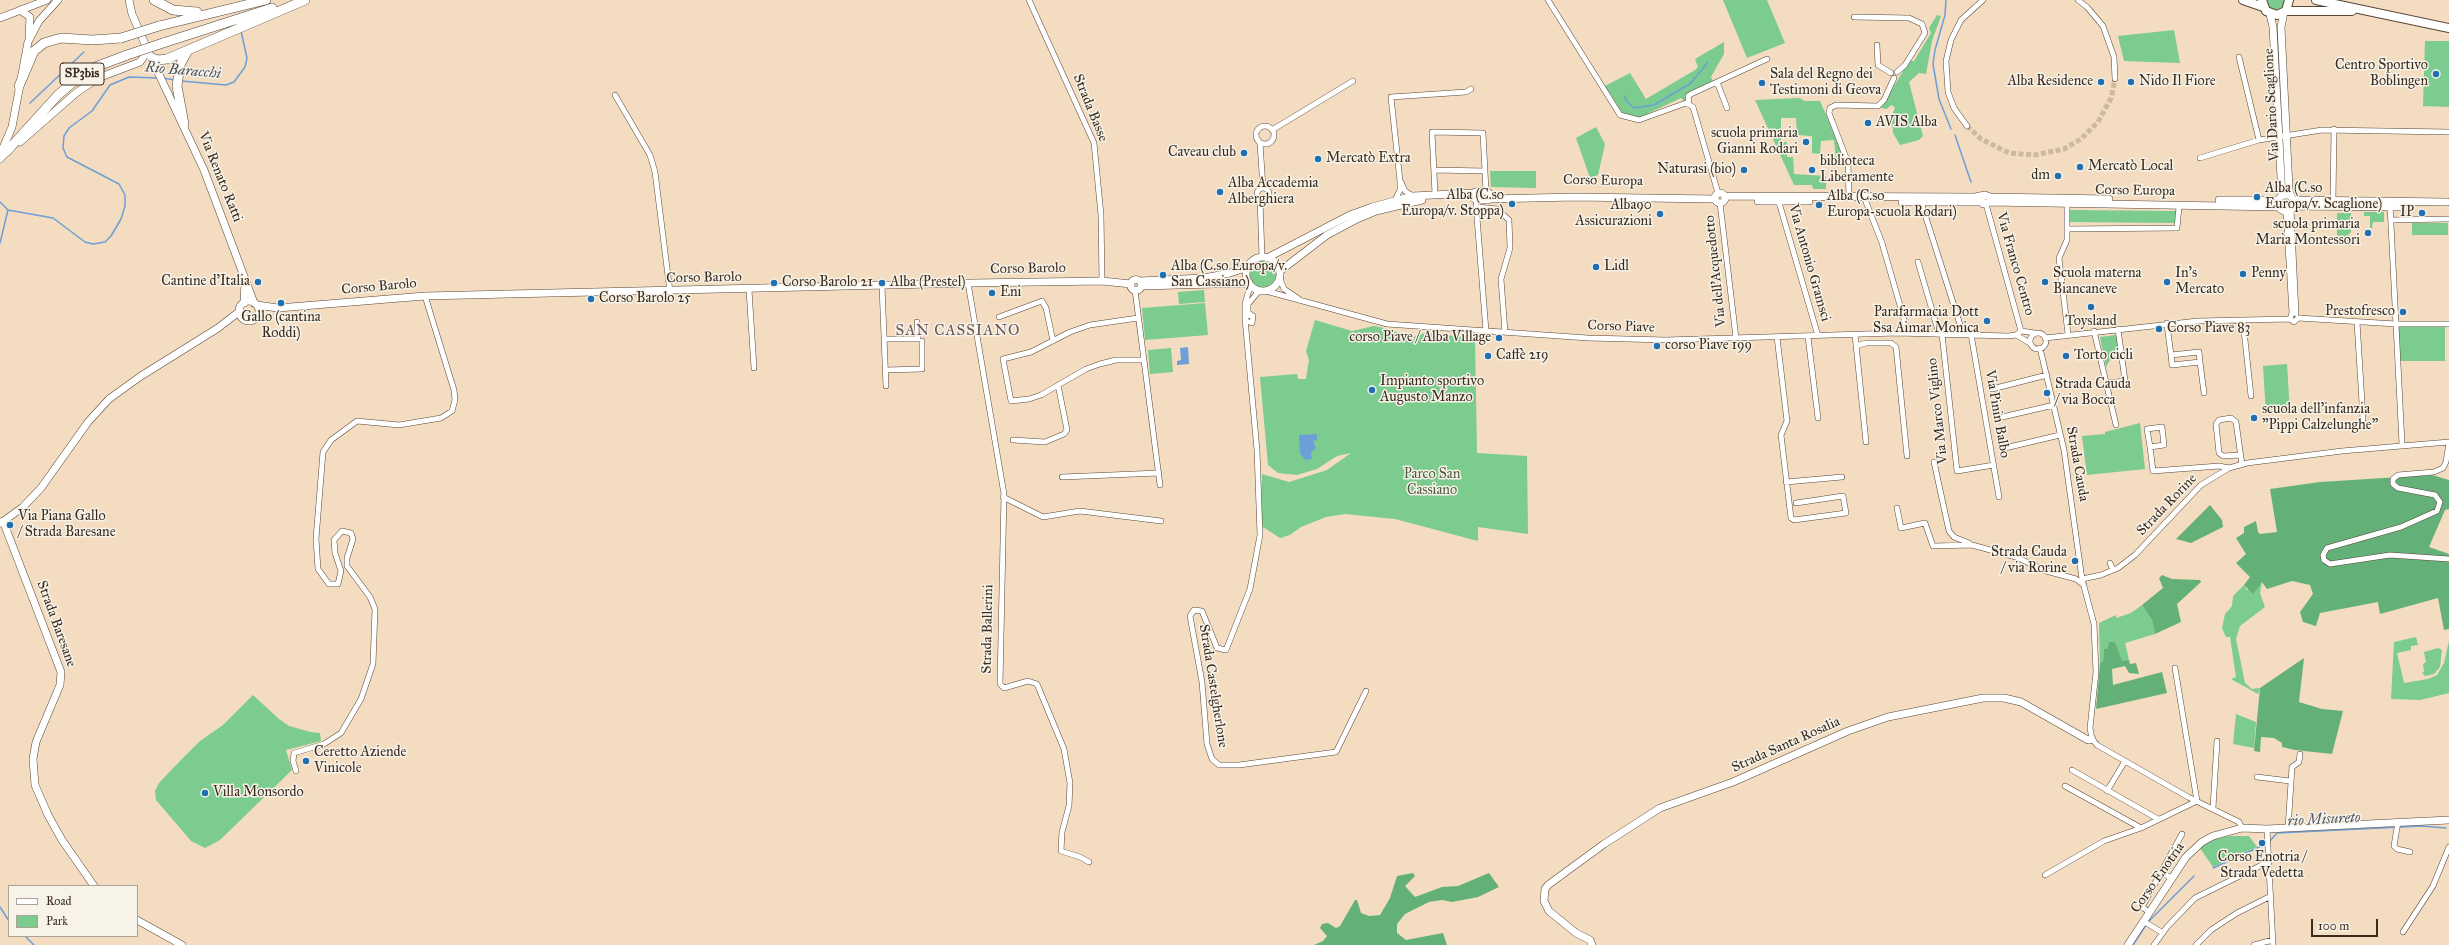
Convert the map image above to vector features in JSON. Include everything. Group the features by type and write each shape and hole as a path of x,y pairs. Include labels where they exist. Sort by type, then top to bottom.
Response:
{"highway":[{"path":"154,0 173,10 184,12 219,11"},
{"name":"SP3bis","path":"19,86 34,51 44,43 61,38 92,40 121,38 159,26 266,0"},
{"path":"250,19 296,0"},
{"path":"150,55 162,60 188,50 231,26 305,0"},
{"name":"SP3bis","path":"4,153 50,104 81,75 90,69 163,43 231,26"},
{"path":"184,124 177,86 180,65 188,50"}],"main road":[{"path":"0,18 47,0"},
{"path":"28,42 39,21 58,0"},
{"path":"2243,0 2263,4 2270,14 2277,15 2285,11 2329,10 2378,14"},
{"path":"2285,11 2289,0"},
{"path":"2316,0 2378,14 2449,27"},
{"name":"Via Renato Ratti","path":"129,1 150,55 184,124 210,184 256,304"},
{"path":"19,86 28,42 30,17 20,10"},
{"name":"Via Dario Scaglione","path":"2283,136 2281,27 2285,11"},
{"name":"Via Dario Scaglione","path":"2270,14 2273,27 2283,136 2287,203"},
{"path":"4,153 66,101 98,78 140,62 150,55"},
{"path":"140,62 158,70"},
{"name":"SP3bis","path":"0,159 4,153 12,127 19,86"},
{"path":"1249,285 1246,275 1248,267 1254,260 1264,258 1350,215 1395,200 1413,196 1435,194 1475,199"},
{"path":"1133,287 1134,280 1141,283 1249,285 1263,291 1275,287 1280,275 1327,235 1376,211 1422,200 1475,199 1488,195"},
{"name":"Corso Europa","path":"1488,195 1543,197 1720,198"},
{"name":"Corso Europa","path":"1488,195 1778,199 1866,202 1986,201 2448,204"},
{"name":"Corso Europa","path":"1778,199 1849,197 2067,203 2287,203 2333,200 2390,204"},
{"path":"1264,258 1276,263 1280,275"},
{"path":"1141,283 1204,278 1230,273 1248,267"},
{"name":"Via Renato Ratti","path":"244,274 244,303"},
{"name":"Corso Barolo","path":"259,314 278,308 425,296 670,292 968,283 1102,281 1133,287"},
{"path":"2,523 23,507 38,491 88,422 109,399 136,379 218,328 240,311 244,303 256,304 259,314 253,320 244,319 218,328"},
{"name":"Corso Barolo","path":"256,304 278,308"},
{"path":"240,311 244,319"},
{"name":"Strada Baresane","path":"2,523 62,672 60,685 36,742 33,759 35,785 58,833 93,885"},
{"name":"Strada Santa Rosalia","path":"1592,945 1590,940 1576,933 1549,910 1544,901 1545,889 1548,885 1594,852 1660,808 1733,782 1848,731 1888,717 1983,698 2004,698 2021,702 2088,740 2092,739"},
{"name":"Corso Enotria","path":"2128,945 2145,922 2149,912 2186,857 2202,842 2213,836 2242,828 2267,829 2397,825 2449,820"},
{"path":"138,921 182,945"}],"street":[{"name":"Strada Basse","path":"1029,0 1094,143 1101,215 1102,281"},
{"path":"1548,0 1620,115 1640,120 1689,104 1688,96 1690,94 1767,59"},
{"path":"1967,126 1959,117 1950,98 1946,80 1948,50 1961,20 1983,0"},
{"path":"2078,0 2095,15 2103,26 2114,56 2115,79"},
{"path":"1849,197 1848,163 1829,113 1830,108 1836,105 1878,106 1884,100 1894,78 1891,76 1894,72 1905,65 1924,33 1922,24 1909,18 1854,17"},
{"path":"1877,45 1878,65 1894,72"},
{"path":"2239,57 2259,140"},
{"path":"1272,130 1353,81"},
{"path":"1717,82 1727,108"},
{"path":"1395,200 1400,190 1400,181 1391,97 1465,92 1471,89"},
{"path":"615,95 650,155 655,172 670,292"},
{"name":"Via dell'Acquedotto","path":"1689,104 1693,107 1698,120 1720,198 1736,338"},
{"path":"1260,143 1266,144 1271,142 1274,137 1272,130 1265,126 1259,128 1256,136 1260,143 1263,188"},
{"path":"2333,200 2334,129"},
{"path":"2200,158 2259,140 2334,129 2449,132"},
{"path":"1435,194 1432,132 1483,133 1488,195"},
{"path":"1434,170 1485,170"},
{"path":"1400,181 1405,191 1413,196"},
{"path":"1263,188 1257,192 1260,199 1264,258"},
{"path":"1260,199 1265,199 1269,195 1268,190 1263,188"},
{"path":"1486,331 1475,199 1497,208 1509,220 1510,248 1501,280 1505,332"},
{"name":"Via Antonio Gramsci","path":"1778,199 1818,336"},
{"name":"Via Franco Centro","path":"1986,201 2021,331"},
{"path":"1866,202 1882,243 1908,333"},
{"path":"1921,202 1963,334"},
{"path":"2067,203 2067,240 2059,258 2068,334"},
{"name":"Via Dario Scaglione","path":"2287,203 2294,316"},
{"path":"2390,204 2402,444"},
{"name":"Corso Europa","path":"2067,229 2177,228 2179,207"},
{"path":"2391,220 2449,219"},
{"path":"1918,262 1940,334"},
{"path":"1280,275 1284,288 1306,302"},
{"name":"Strada Ballerini","path":"968,283 1002,478 1000,684 1004,688 1028,681 1038,684 1064,749 1070,784 1069,806 1062,832 1061,851 1080,857 1089,862"},
{"path":"1247,321 1245,304 1249,285"},
{"path":"882,286 886,386"},
{"path":"1133,287 1160,485"},
{"path":"749,290 754,368"},
{"path":"1247,321 1254,319 1248,312 1248,304 1263,291"},
{"name":"Corso Piave","path":"1263,291 1387,324 1588,338 1666,340 1908,333 2016,335 2020,339 2030,343"},
{"path":"296,771 293,760 294,752 324,744 341,733 361,699 373,664 375,609 370,597 347,566 347,558 353,539 351,533 342,531 334,540 335,553 341,571 338,584 329,584 318,569 316,539 323,452 331,440 356,421 399,425 441,418 452,411 455,404 454,390 425,296"},
{"path":"1000,317 1042,301 1046,308 1053,341"},
{"path":"1247,321 1251,315"},
{"path":"2045,338 2167,323 2243,321 2294,316 2357,322 2449,324"},
{"path":"1138,318 1090,325 1070,332 1031,352 1003,359 1011,400 1029,399 1100,364 1116,360 1142,360"},
{"name":"Strada Castelgherlone","path":"1247,321 1257,450 1260,535 1250,589 1226,650 1217,648 1202,611 1194,610 1190,616 1202,682 1207,744 1212,759 1219,765 1239,765 1336,752 1366,691"},
{"path":"2243,321 2251,396"},
{"path":"884,339 918,339 917,322"},
{"path":"2357,322 2363,419"},
{"path":"2167,323 2172,364 2200,362"},
{"path":"2107,383 2124,380 2118,328"},
{"path":"2016,335 2021,331 2041,334 2045,338"},
{"path":"2094,331 2116,425"},
{"path":"2035,333 2031,337 2030,343 2034,347 2040,348 2044,344 2045,338"},
{"name":"Via Marco Viglino","path":"1940,334 1957,471 1994,465"},
{"name":"Via Pinin Balbo","path":"1971,334 1999,498"},
{"path":"1855,335 1866,442"},
{"path":"1777,337 1787,421 1781,436 1791,518 1794,520 1846,513 1844,496 1796,503"},
{"path":"1808,337 1818,418"},
{"path":"886,370 922,369 922,341"},
{"path":"1856,346 1866,343 1891,343 1896,347 1907,456"},
{"name":"Strada Cauda","path":"2040,348 2060,435 2073,504 2083,582 2094,624 2096,643 2096,672 2090,728 2092,739"},
{"path":"2171,355 2199,352 2204,393"},
{"path":"1992,389 2047,375"},
{"path":"1013,440 1045,442 1064,434 1067,430 1058,385"},
{"path":"1998,418 2054,405"},
{"path":"2240,455 2223,456 2219,454 2216,424 2219,420 2232,419 2236,422 2242,465"},
{"path":"2150,447 2164,445 2162,427 2147,429 2153,471 2219,466 2229,468"},
{"path":"2005,448 2060,435"},
{"path":"2449,442 2446,462 2443,468 2434,472 2398,475 2393,479 2393,484 2398,488 2435,495 2440,502 2437,511 2401,527 2327,548 2322,554 2324,560 2330,564 2390,555 2449,558"},
{"name":"Strada Rorine","path":"2083,582 2113,570 2135,555 2200,485 2229,468 2402,444 2449,442"},
{"path":"1934,462 1949,531 1954,537 1972,545 2016,557 2046,571 2083,582"},
{"path":"1062,477 1159,473"},
{"path":"1786,482 1842,477"},
{"path":"1003,496 1043,517 1080,511 1161,521"},
{"path":"1897,508 1901,528 1925,523 1933,546 1972,545"},
{"path":"2110,563 2113,570"},
{"path":"2045,875 2104,841 2141,828 2197,801 2175,668"},
{"name":"Strada Santa Rosalia","path":"2092,739 2097,745 2125,761 2197,801 2239,822 2242,828"},
{"path":"2213,808 2217,740"},
{"path":"2288,828 2292,767 2299,762 2300,754"},
{"path":"2107,791 2125,761"},
{"path":"2072,770 2158,819"},
{"path":"2257,777 2290,781"},
{"path":"2065,786 2141,828"},
{"path":"2397,825 2394,846 2397,849 2410,852"},
{"path":"2255,945 2273,942 2267,829"},
{"path":"2149,912 2142,907 2182,834"},
{"path":"2403,932 2433,886 2449,847"},
{"path":"2154,945 2162,933 2195,898 2268,862"},
{"path":"2161,872 2171,878"},
{"path":"2196,945 2211,930 2236,913 2271,896"},
{"path":"2145,922 2162,933"}],"green space":[{"path":"1723,0 1767,0 1785,43 1747,58"},
{"path":"2265,0 2285,0 2284,8 2279,11 2270,10"},
{"path":"1937,15 1941,16 1932,41 1926,74 1919,73 1909,82 1923,136 1919,140 1900,145 1893,133 1892,117 1895,107 1891,105 1887,109 1881,108 1909,61 1914,61 1931,33 1929,28"},
{"path":"2174,30 2180,63 2124,61 2118,36"},
{"name":"Centro Sportivo Boblingen","path":"2425,41 2449,41 2449,107 2423,106"},
{"path":"1724,42 1724,54 1711,77 1713,81 1689,93 1687,99 1684,101 1681,98 1649,113 1648,116 1641,119 1623,114 1605,86 1630,73 1646,99 1695,70 1698,67 1695,59"},
{"path":"1800,98 1804,101 1820,101 1844,155 1844,160 1836,160 1834,140 1821,141 1820,154 1812,153 1812,136 1797,135 1796,118 1781,118 1781,142 1787,142 1787,157 1793,157 1794,174 1826,176 1826,189 1813,189 1812,185 1794,185 1755,100"},
{"path":"1596,127 1605,144 1598,175 1590,178 1576,138"},
{"path":"1490,171 1536,171 1536,188 1491,187"},
{"path":"2070,210 2176,211 2175,223 2069,222"},
{"path":"2364,212 2384,212 2384,222 2373,222 2372,228 2370,228 2370,216 2364,216"},
{"path":"2337,213 2351,213 2351,232 2348,235 2351,237 2351,246 2340,243 2337,237"},
{"path":"2412,223 2448,223 2448,235 2412,235"},
{"path":"1263,261 1272,265 1276,274 1272,283 1263,287 1254,283 1250,274 1254,265"},
{"path":"1204,290 1205,302 1179,304 1178,292"},
{"path":"1205,303 1208,335 1145,340 1142,308"},
{"name":"Parco San Cassiano","path":"1315,320 1352,331 1374,326 1389,329 1410,338 1425,333 1475,338 1477,453 1527,456 1528,534 1478,527 1478,541 1395,519 1345,514 1326,517 1301,527 1290,535 1280,538 1263,527 1261,512 1262,474 1289,482 1327,470 1351,453 1337,456 1317,469 1297,475 1278,473 1268,465 1260,377 1297,374 1298,379 1306,379 1309,360 1306,351"},
{"path":"2398,326 2445,327 2445,361 2399,361"},
{"path":"2116,335 2118,346 2106,367 2100,337"},
{"path":"1171,348 1173,372 1150,374 1148,350"},
{"path":"2287,364 2290,413 2266,414 2263,366"},
{"path":"2140,423 2145,469 2087,475 2082,436 2105,434 2105,432"},
{"path":"2432,475 2449,480 2449,509 2445,510 2429,547 2449,554 2449,629 2444,630 2438,598 2380,614 2378,602 2320,613 2316,626 2303,622 2300,612 2313,594 2310,585 2292,581 2267,589 2262,582 2253,594 2244,585 2250,577 2236,563 2246,554 2236,538 2244,533 2244,527 2256,521 2258,532 2260,534 2277,532 2270,489 2320,482"},
{"path":"2210,505 2222,520 2223,527 2191,543 2176,539"},
{"path":"2162,575 2172,579 2200,580 2201,582 2177,604 2181,622 2155,634 2152,620 2142,605 2163,588 2159,578"},
{"path":"2262,582 2260,593 2265,607 2240,626 2236,639 2245,683 2252,689 2260,688 2258,694 2231,679 2236,677 2230,637 2226,637 2222,628 2225,614 2232,606 2233,596 2244,585 2247,590"},
{"path":"2142,605 2152,620 2155,634 2125,643 2129,660 2122,662 2117,646 2104,649 2103,663 2100,663 2099,623 2116,615 2116,618 2131,613"},
{"path":"2416,637 2418,645 2411,646 2411,650 2397,653 2404,683 2428,679 2437,675 2444,663 2449,641 2449,693 2420,700 2391,699 2394,642"},
{"path":"2109,642 2114,642 2117,646 2122,661 2129,660 2130,664 2136,663 2139,674 2129,673 2125,666 2112,669 2113,685 2162,672 2167,693 2096,709 2100,663 2103,662 2104,649 2108,648"},
{"path":"2438,648 2442,650 2440,667 2434,674 2425,676 2422,673 2424,672 2423,664 2426,662 2424,652"},
{"path":"2304,658 2299,702 2322,709 2343,711 2332,754 2282,747 2282,743 2274,738 2261,737 2260,752 2254,751 2260,688"},
{"path":"253,695 279,719 289,726 320,733 321,741 286,750 292,770 220,840 205,848 191,841 156,800 155,791 159,783 200,741 223,725"},
{"path":"2236,714 2256,722 2254,748 2233,744"},
{"path":"2229,836 2249,836 2257,847 2213,867 2200,848 2212,840"},
{"path":"1413,873 1415,876 1405,886 1415,897 1442,887 1458,886 1489,873 1499,887 1478,897 1452,902 1442,900 1429,902 1405,914 1397,924 1397,933 1406,940 1443,933 1447,945 1314,945 1323,941 1327,936 1320,928 1322,924 1328,923 1336,928 1340,926 1355,900 1357,900 1361,913 1369,916 1380,915 1390,898 1397,876"}],"water":[{"path":"1188,347 1189,364 1177,365 1177,361 1181,360 1180,348"},
{"path":"1317,434 1317,440 1313,441 1316,448 1311,452 1312,459 1305,460 1300,453 1299,435"}],"waterway":[{"path":"1946,0 1945,15 1935,50 1933,64 1939,99 1951,129"},
{"name":"Rio Baracchi","path":"181,81 226,85 234,82 245,67 247,58 241,31"},
{"path":"30,103 84,52"},
{"path":"1625,96 1626,101 1634,108 1654,105 1691,83 1708,62"},
{"name":"Rio Baracchi","path":"0,243 8,210 53,218 85,242 93,244 105,242 111,236 121,219 125,206 125,195 119,184 67,157 63,148 64,136 69,128 92,111 110,85 129,77 157,78"},
{"name":"Rio Baracchi","path":"163,78 175,80"},
{"path":"1955,135 1971,182"},
{"path":"0,202 8,210"},
{"name":"rio Misureto","path":"2269,842 2277,833 2422,826 2446,828"},
{"name":"rio Misureto","path":"2213,868 2266,844"},
{"name":"rio Misureto","path":"2148,922 2194,876"},
{"name":"Rio Baracchi","path":"0,907 8,919"},
{"name":"rio Misureto","path":"2133,945 2146,925"},
{"name":"Rio Baracchi","path":"26,937 34,945"}],"tunnel":[{"path":"1967,126 1981,139 2009,153 2035,155 2064,149 2081,139 2098,122 2111,98 2115,79"}],"place":[{"name":"Centro Sportivo Boblingen","path":"2436,74"},
{"name":"Alba Residence","path":"2101,82"},
{"name":"Nido Il Fiore","path":"2131,82"},
{"name":"Sala del Regno dei Testimoni di Geova","path":"1762,83"},
{"name":"AVIS Alba","path":"1868,123"},
{"name":"scuola primaria Gianni Rodari","path":"1806,142"},
{"name":"Caveau club","path":"1244,153"},
{"name":"Mercatò Extra","path":"1318,159"},
{"name":"Mercatò Local","path":"2080,167"},
{"name":"Naturasi (bio)","path":"1744,170"},
{"name":"biblioteca Liberamente","path":"1812,170"},
{"name":"dm","path":"2058,176"},
{"name":"Alba Accademia Alberghiera","path":"1220,192"},
{"name":"Alba (C.so Europa/v. Scaglione)","path":"2257,197"},
{"name":"Alba (C.so Europa/v. Stoppa)","path":"1512,204"},
{"name":"Alba (C.so Europa-scuola Rodari)","path":"1819,205"},
{"name":"IP","path":"2422,213"},
{"name":"Alba90 Assicurazioni","path":"1660,214"},
{"name":"scuola primaria Maria Montessori","path":"2368,233"},
{"name":"Lidl","path":"1596,267"},
{"name":"Penny","path":"2243,274"},
{"name":"Alba (C.so Europa/v. San Cassiano)","path":"1163,275"},
{"name":"Cantine d'Italia","path":"258,282"},
{"name":"Scuola materna Biancaneve","path":"2045,282"},
{"name":"In's Mercato","path":"2167,282"},
{"name":"Corso Barolo 21","path":"774,283"},
{"name":"Alba (Prestel)","path":"882,283"},
{"name":"Eni","path":"992,293"},
{"name":"Corso Barolo 25","path":"591,299"},
{"name":"Gallo (cantina Roddi)","path":"281,303"},
{"name":"Toysland","path":"2091,307"},
{"name":"Prestofresco","path":"2403,312"},
{"name":"Parafarmacia Dott Ssa Aimar Monica","path":"1987,321"},
{"name":"Corso Piave 83","path":"2159,329"},
{"name":"corso Piave / Alba Village","path":"1499,338"},
{"name":"corso Piave 199","path":"1657,346"},
{"name":"Caffè 219","path":"1488,356"},
{"name":"Torto cicli","path":"2066,356"},
{"name":"Impianto sportivo Augusto Manzo","path":"1372,390"},
{"name":"Strada Cauda / via Bocca","path":"2047,393"},
{"name":"scuola dell'infanzia \"Pippi Calzelunghe\"","path":"2254,418"},
{"name":"Via Piana Gallo / Strada Baresane","path":"10,525"},
{"name":"Strada Cauda / via Rorine","path":"2075,561"},
{"name":"Ceretto Aziende Vinicole","path":"306,761"},
{"name":"Villa Monsordo","path":"205,793"},
{"name":"Corso Enotria / Strada Vedetta","path":"2262,843"}],"district":[{"name":"SAN CASSIANO","path":"958,331"}]}
